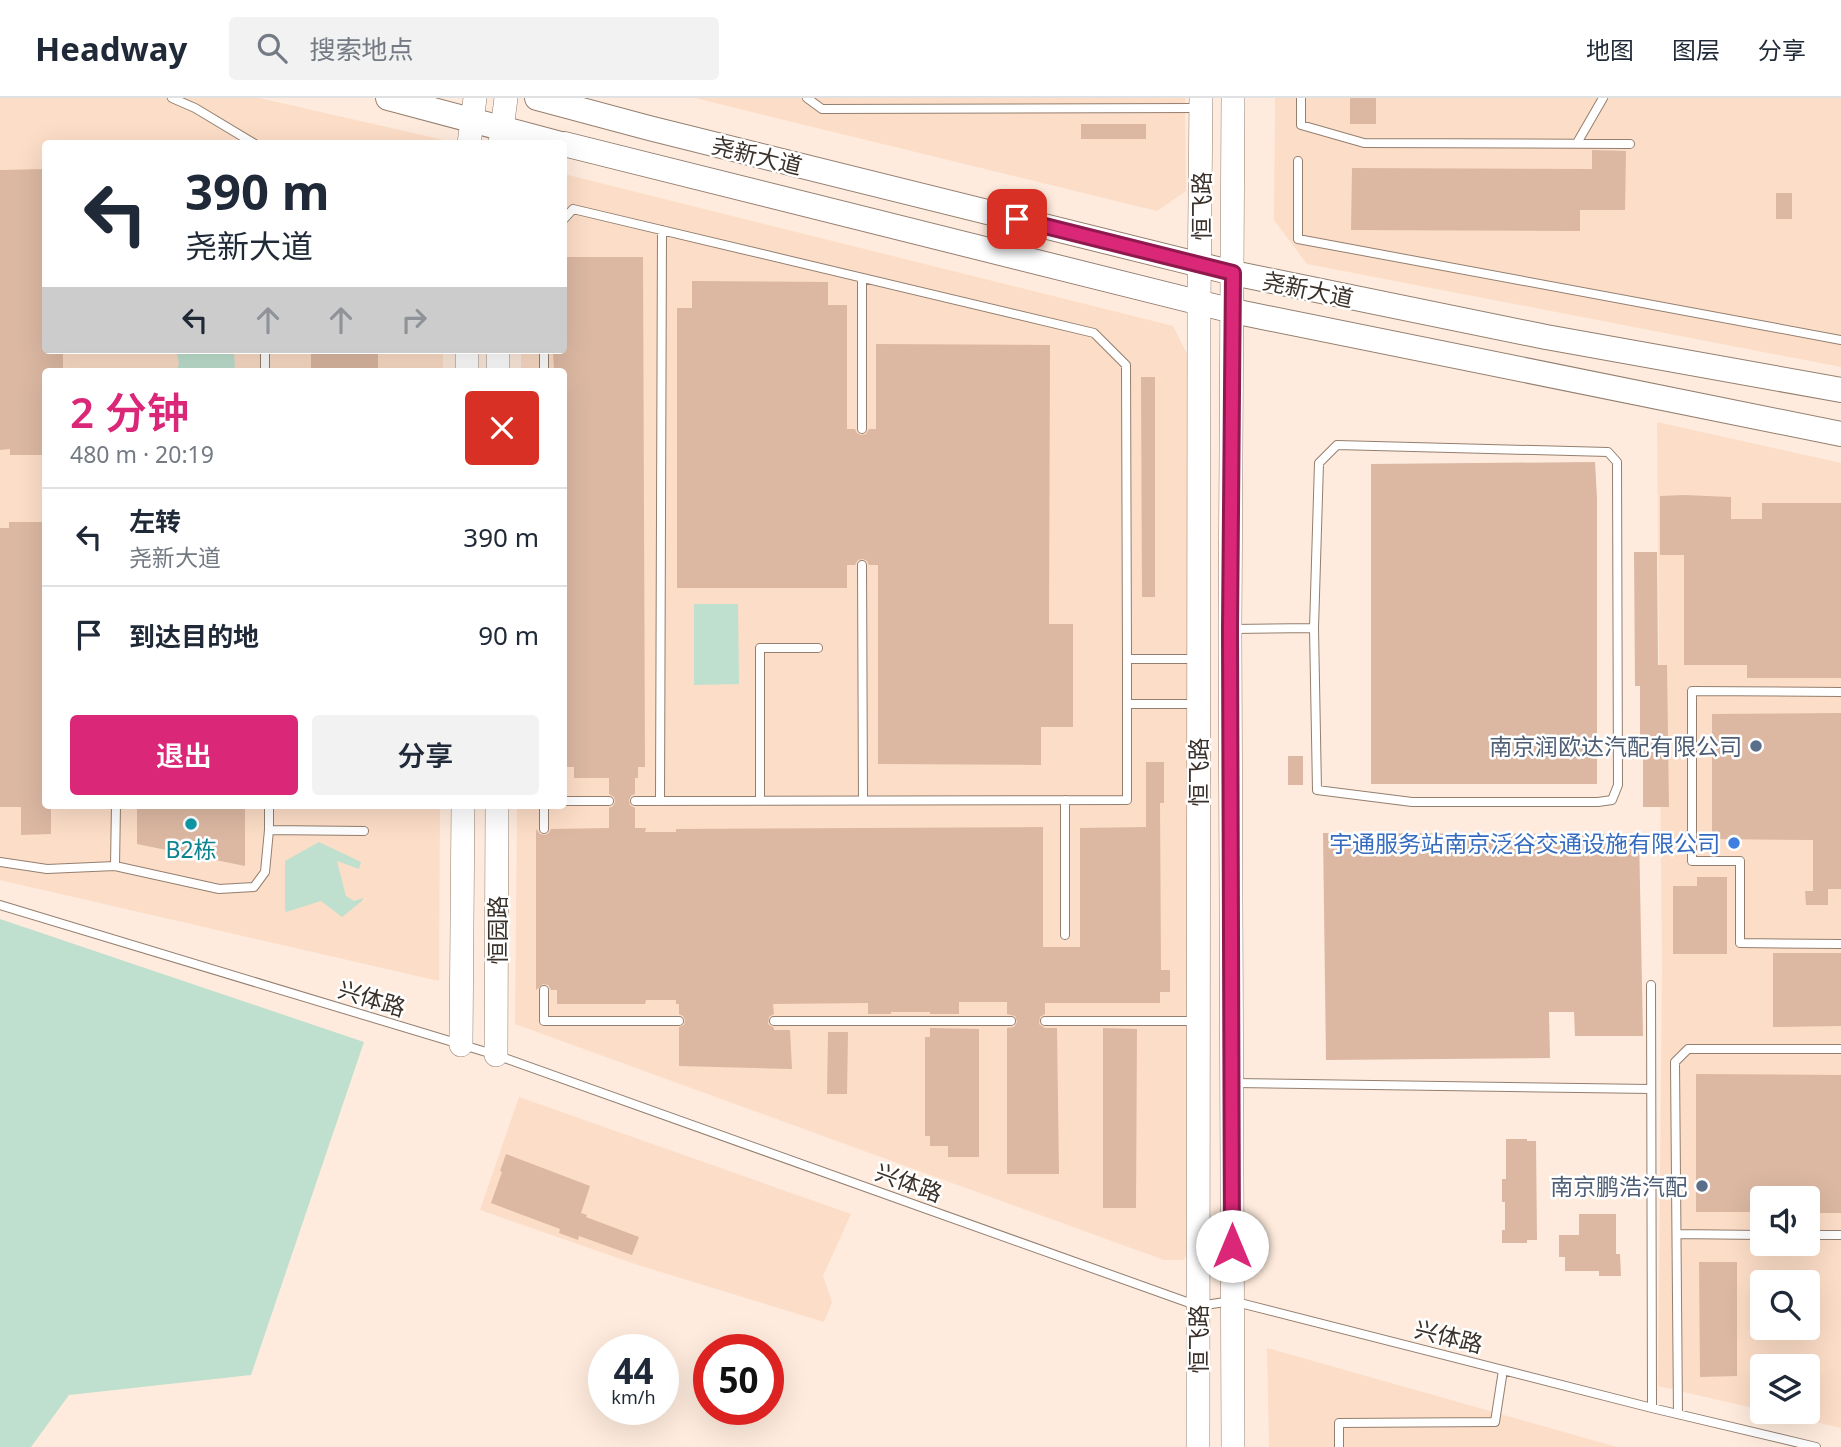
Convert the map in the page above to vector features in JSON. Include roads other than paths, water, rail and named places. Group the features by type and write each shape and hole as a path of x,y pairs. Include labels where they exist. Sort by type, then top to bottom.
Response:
{"main road":[{"name":"尧新大道","path":"388,98 474,108 501,136 532,140"},
{"path":"501,136 506,98"},
{"name":"尧新大道","path":"537,98 1233,273 1546,337 1841,390"},
{"name":"恒飞路","path":"1233,98 1230,629 1233,1447"},
{"name":"恒飞路","path":"1198,1447 1201,103"},
{"path":"470,140 474,108"},
{"name":"尧新大道","path":"567,145 1233,311 1841,434"},
{"name":"恒园路","path":"461,1045 463,809"},
{"name":"恒园路","path":"496,1055 497,809"}],"lane":[{"path":"172,98 195,108 248,140"},
{"path":"807,98 822,109 1201,103"},
{"path":"1301,98 1301,125 1364,143 1630,144"},
{"path":"1577,144 1603,98"},
{"path":"1298,161 1298,239 1841,340"},
{"path":"567,216 573,209 1094,333 1126,365 1127,800 635,801"},
{"path":"660,800 662,230"},
{"path":"862,278 862,429"},
{"path":"1337,445 1608,452 1617,462 1618,785 1612,800 1412,802 1317,790 1314,628 1319,463 1337,445"},
{"path":"862,565 863,800"},
{"path":"1230,629 1314,628"},
{"path":"760,800 760,648 818,648"},
{"path":"1127,659 1199,659"},
{"path":"1841,692 1692,691 1692,861 1740,861 1740,943 1841,944"},
{"path":"1127,704 1199,704"},
{"path":"1065,800 1065,935"},
{"path":"567,801 609,801"},
{"path":"115,866 116,809"},
{"path":"0,862 47,869 115,866 219,889 254,887 265,872 269,809"},
{"path":"544,809 544,829"},
{"path":"269,830 364,831"},
{"name":"兴体路","path":"0,905 496,1055 1198,1306 1232,1301 1816,1447"},
{"path":"1651,985 1652,1408"},
{"path":"544,990 544,1021 680,1021"},
{"path":"774,1021 1010,1021"},
{"path":"1045,1021 1198,1021"},
{"path":"1678,1414 1675,1062 1688,1049 1841,1049"},
{"path":"1232,1083 1651,1089"},
{"path":"1677,1234 1750,1235"},
{"path":"1820,1235 1841,1235"},
{"path":"1339,1447 1339,1423 1495,1422 1503,1370"}],"place":[{"name":"南京润欧达汽配有限公司","path":"1756,746"},
{"name":"B2栋","path":"191,824"},
{"name":"宇通服务站南京泛谷交通设施有限公司","path":"1734,843"},
{"name":"南京鹏浩汽配","path":"1702,1186"}]}
